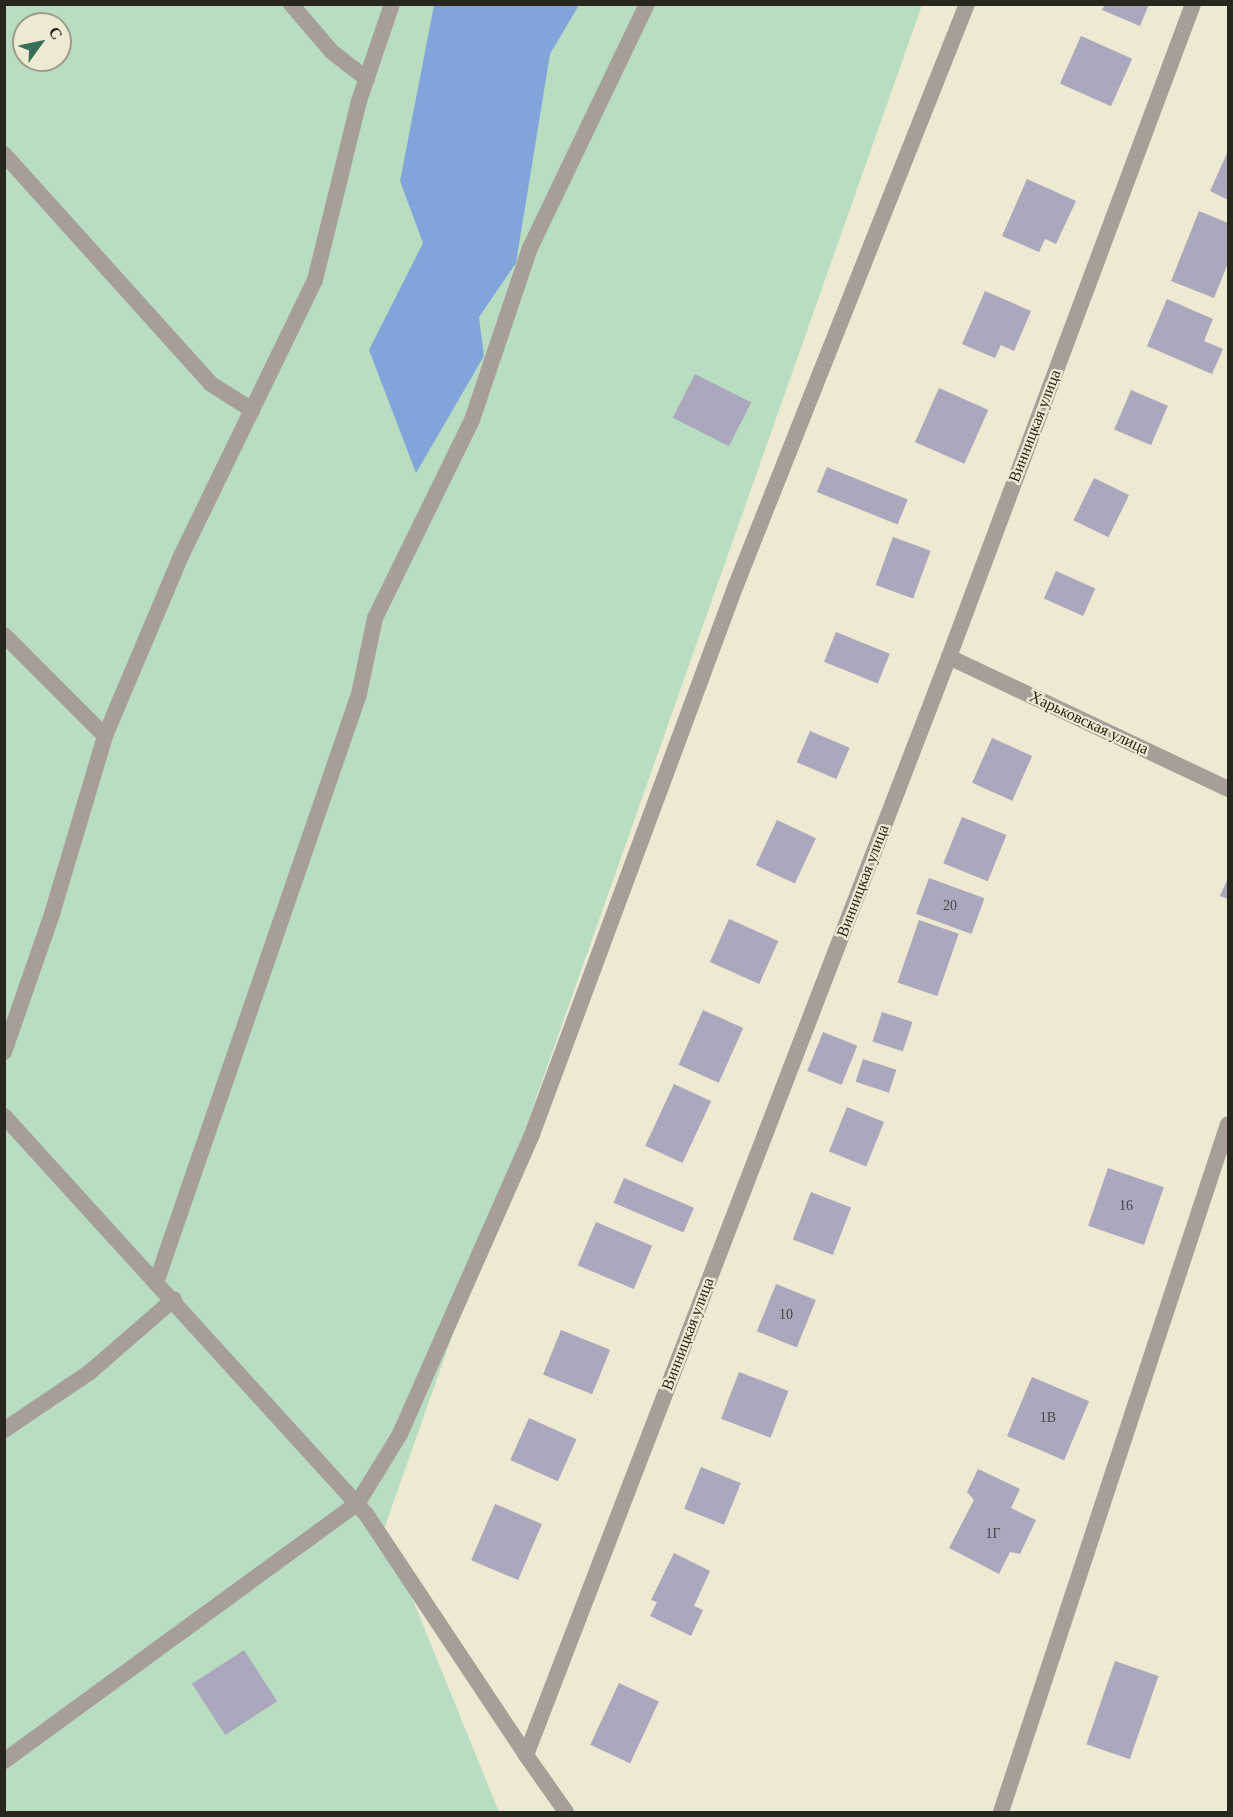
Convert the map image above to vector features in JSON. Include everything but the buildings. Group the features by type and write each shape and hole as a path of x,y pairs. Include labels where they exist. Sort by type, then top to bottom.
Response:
{"street":[{"path":"291,4 332,52 367,79"},
{"path":"4,1052 42,946 105,736 182,556 315,280 367,79 392,4"},
{"path":"157,1280 359,694 375,618 472,420 531,248 647,4"},
{"path":"4,1761 357,1504 400,1434 531,1137 736,585 967,4"},
{"name":"Винницкая улица","path":"526,1755 949,657 1193,4"},
{"path":"4,154 211,384 252,410"},
{"path":"4,635 105,736"},
{"name":"Харьковская улица","path":"949,657 1228,789"},
{"path":"4,1116 157,1280 357,1504 566,1812"},
{"path":"1001,1812 1228,1127"},
{"path":"4,1430 90,1372 174,1299"}],"green space":[{"path":"5,5 922,5 384,1529 499,1812 5,1812"}],"water":[{"path":"434,5 579,5 550,54 516,263 479,317 484,356 416,473 369,350 423,243 400,181"}]}
